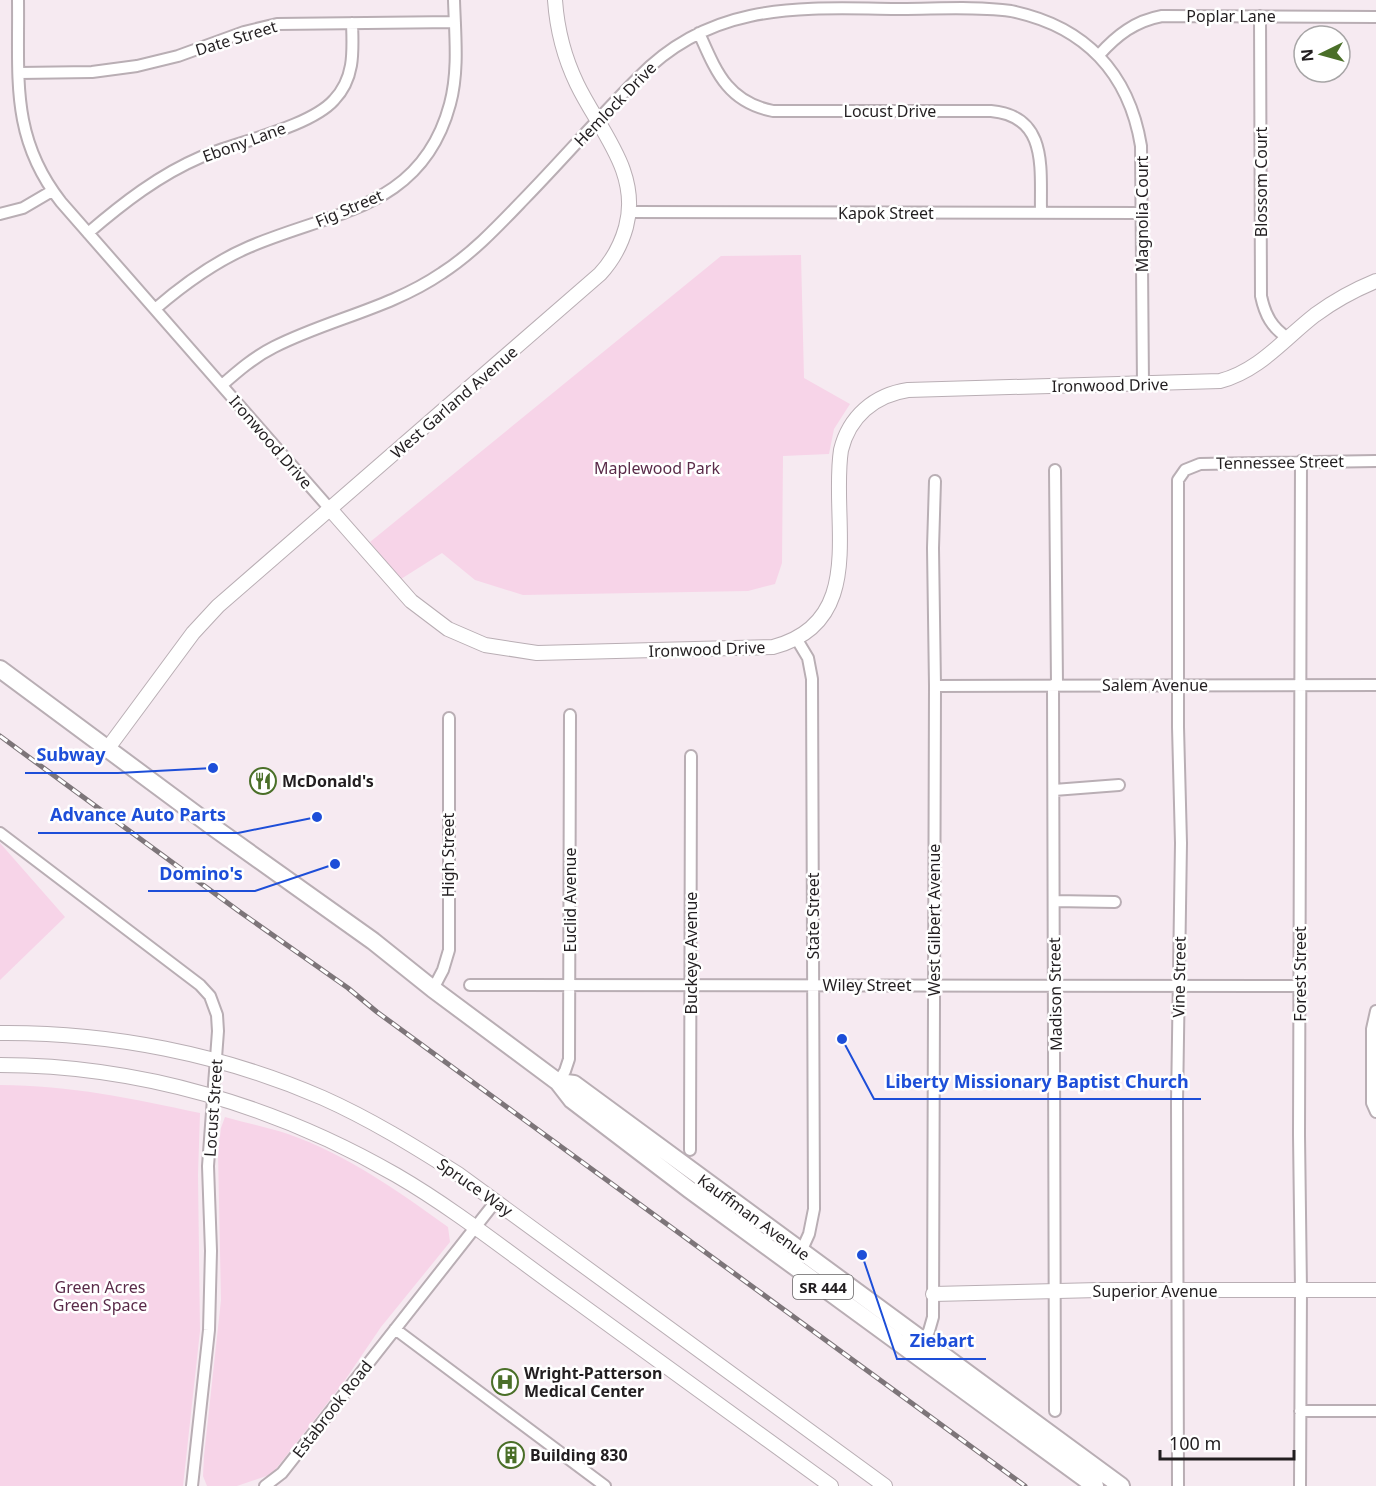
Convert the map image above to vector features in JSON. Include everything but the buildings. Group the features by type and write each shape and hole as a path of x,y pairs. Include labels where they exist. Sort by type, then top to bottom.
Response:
{"main road":[{"name":"Kauffman Avenue","path":"0,669 213,827 373,941 433,989 558,1082 572,1100 690,1190 798,1258 919,1347 1121,1486"},
{"name":"Kauffman Avenue","path":"919,1347 1095,1486"}],"street":[{"name":"Ironwood Drive","path":"18,0 21,112 26,136 36,164 52,190 411,601 454,632 495,648 537,653 765,648 781,645 796,638 820,618 836,590 840,569 840,450 852,423 872,403 889,394 908,390 1143,385 1209,382 1231,378 1252,369 1337,300 1376,280"},
{"name":"Fig Street","path":"155,309 191,279 229,256 365,206 386,194 410,174 433,144 450,104 455,75 454,0"},
{"name":"West Garland Avenue","path":"108,748 203,621 218,606 600,274 610,262 619,246 629,212 629,191 625,171 568,63 559,32 555,0"},
{"name":"Hemlock Drive","path":"222,385 250,362 274,347 372,310 399,298 444,272 494,231 653,64 675,47 699,33 740,18 792,9 910,4 999,9 1025,14 1059,26 1076,36 1099,55"},
{"name":"Poplar Lane","path":"1099,55 1124,31 1152,18 1162,16 1376,17"},
{"name":"Blossom Court","path":"1260,16 1261,296 1269,321 1277,331 1288,338"},
{"name":"Ebony Lane","path":"88,233 134,196 182,166 307,119 326,108 340,92 348,78 353,54 352,22"},
{"name":"Date Street","path":"19,73 92,72 137,66 178,56 267,26 292,23 454,22"},
{"name":"Locust Drive","path":"699,33 724,83 739,98 765,110 991,111 1013,117 1030,132 1038,146 1041,213"},
{"name":"Magnolia Court","path":"1099,55 1118,79 1134,112 1141,146 1143,385"},
{"path":"0,214 23,208 38,201 52,190"},
{"name":"Kapok Street","path":"629,212 1142,213"},
{"name":"Tennessee Street","path":"1185,470 1200,464 1376,460"},
{"name":"Forest Street","path":"1300,1486 1301,461"},
{"name":"Madison Street","path":"1055,470 1055,1411"},
{"name":"Vine Street","path":"1178,1486 1178,985 1181,843 1178,485 1180,475 1185,470"},
{"name":"West Gilbert Avenue","path":"919,1347 933,1317 935,686 933,548 935,481"},
{"name":"State Street","path":"796,638 808,658 812,679 814,1209 809,1234 798,1258"},
{"name":"Salem Avenue","path":"935,686 1376,685"},
{"name":"Euclid Avenue","path":"558,1082 565,1071 568,1059 570,715"},
{"name":"High Street","path":"433,989 443,970 449,950 449,718"},
{"name":"Buckeye Avenue","path":"690,1150 691,756"},
{"path":"1054,790 1119,785"},
{"name":"Locust Street","path":"0,833 200,985 210,996 217,1015 217,1060 208,1166 211,1251 209,1330 192,1486"},
{"path":"1054,901 1116,902"},
{"name":"Wiley Street","path":"470,985 1300,986"},
{"path":"1376,1011 1372,1029 1372,1103 1376,1112"},
{"name":"Spruce Way","path":"0,1033 48,1034 110,1040 217,1060 309,1092 345,1108 413,1144 496,1201 885,1486"},
{"name":"Spruce Way","path":"0,1065 105,1073 152,1080 279,1118 340,1145 398,1176 476,1228 831,1486"},
{"name":"Estabrook Road","path":"265,1486 282,1473 496,1201"},
{"name":"Superior Avenue","path":"933,1294 1056,1291 1376,1290"},
{"path":"395,1329 605,1486"},
{"path":"1300,1411 1376,1411"}],"green space":[{"name":"Maplewood Park","path":"801,255 804,378 850,404 834,429 829,454 783,456 782,563 775,584 748,591 523,595 475,580 442,553 401,579 370,542 721,256"},
{"path":"0,843 65,917 0,980"},
{"name":"Green Acres Green Space","path":"0,1085 76,1090 200,1113 198,1175 200,1331 183,1486 0,1486"},
{"path":"225,1117 288,1134 351,1163 391,1187 448,1227 450,1242 381,1327 343,1383 272,1474 237,1486 207,1486 203,1476 204,1456 221,1300 218,1153 221,1128"}],"railway":[{"path":"0,736 348,988 377,1012 1025,1486"}],"place":[{"name":"Subway","path":"213,768"},
{"name":"McDonald's","path":"263,781"},
{"name":"Advance Auto Parts","path":"317,817"},
{"name":"Domino's","path":"335,864"},
{"name":"Liberty Missionary Baptist Church","path":"842,1039"},
{"name":"Ziebart","path":"862,1255"},
{"name":"Wright-Patterson Medical Center","path":"505,1382"},
{"name":"Building 830","path":"511,1455"}]}
